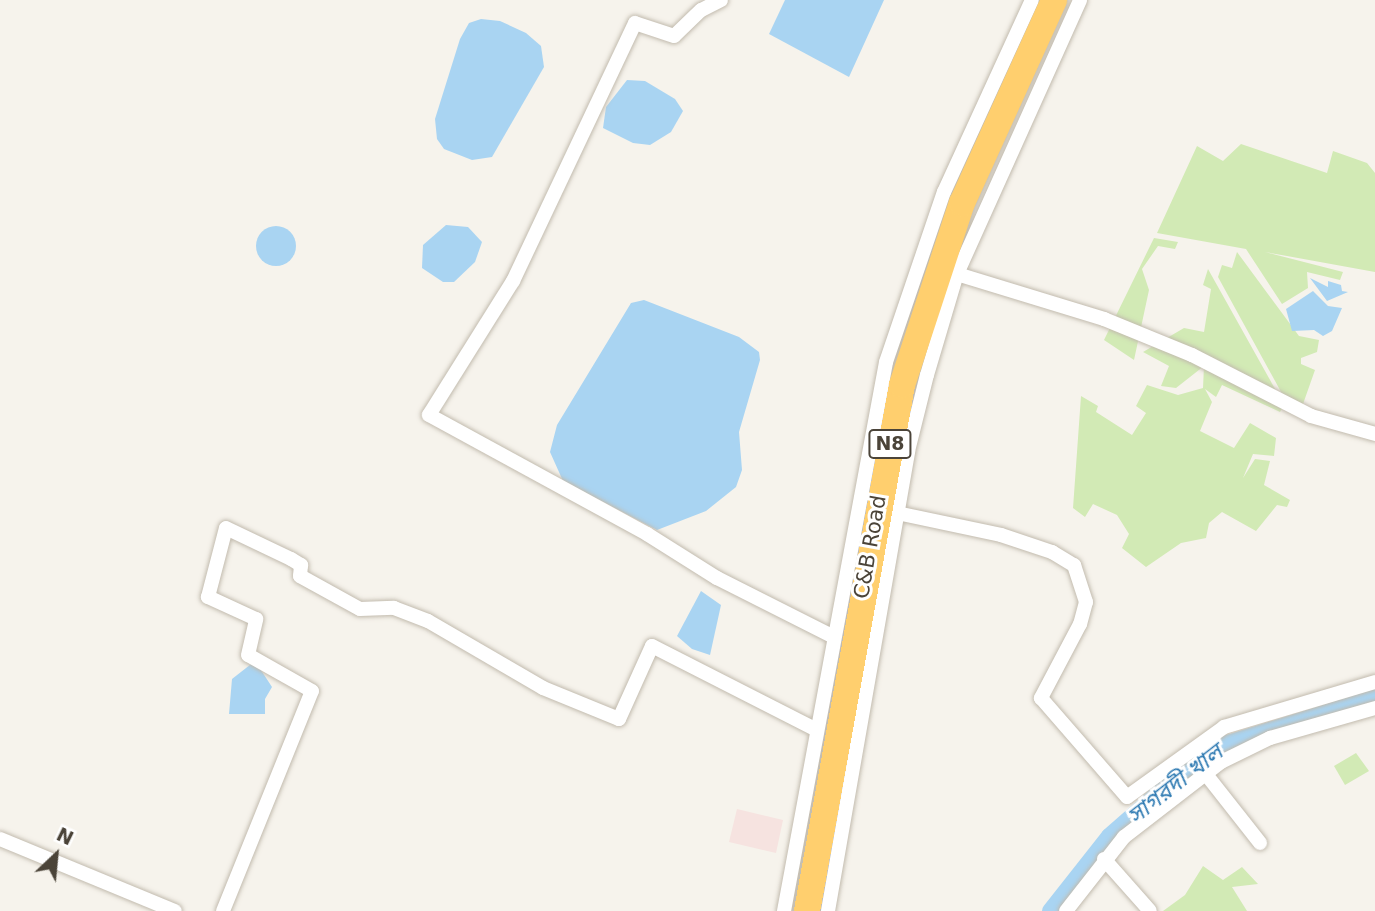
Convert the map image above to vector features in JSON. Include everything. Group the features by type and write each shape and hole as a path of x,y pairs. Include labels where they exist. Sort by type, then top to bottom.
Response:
{"highway":[{"name":"C&B Road","path":"807,911 902,385 962,202 1054,0"}],"street":[{"path":"721,0 701,10 674,36 635,23 525,259 429,415 647,534 717,578 834,637"},
{"path":"784,911 886,362 944,192 1032,0"},
{"path":"828,911 898,513 926,375 957,274 1080,0"},
{"path":"957,274 1104,319 1192,355 1311,415 1375,434"},
{"path":"898,513 1001,535 1052,551 1074,565 1086,602 1080,624 1041,698 1127,797 1224,727 1375,682"},
{"path":"223,911 312,691 248,655 256,619 208,597 226,528 301,565 300,576 360,609 394,607 428,621 542,688 620,719 652,646 817,730"},
{"path":"1066,911 1104,859 1124,837 1206,773 1270,738 1375,708"},
{"path":"1206,773 1261,843"},
{"path":"0,839 175,911"},
{"path":"1104,859 1150,911"}],"shaded area":[{"path":"737,809 783,820 776,853 729,842"}],"green space":[{"path":"1241,144 1327,173 1333,151 1367,163 1375,173 1375,272 1265,252 1343,272 1340,280 1307,272 1308,288 1282,304 1246,249 1157,233 1197,146 1223,161"},
{"path":"1154,238 1178,242 1175,249 1158,246 1142,269 1149,290 1134,360 1104,340"},
{"path":"1237,252 1299,336 1319,340 1317,352 1301,358 1301,364 1315,370 1303,404 1286,401 1218,277 1222,265 1232,268"},
{"path":"1208,269 1284,405 1280,412 1222,385 1216,397 1205,389 1212,402 1200,431 1234,448 1250,423 1276,438 1274,456 1253,454 1243,478 1255,459 1270,461 1264,485 1290,500 1287,507 1277,505 1256,531 1222,512 1209,523 1206,538 1181,543 1146,567 1122,548 1129,534 1117,515 1093,504 1085,517 1073,508 1081,396 1098,406 1096,412 1132,435 1146,413 1136,406 1147,385 1178,395 1203,388 1204,366 1176,388 1161,386 1169,366 1143,352 1184,328 1204,332 1211,289 1203,285"},
{"path":"1356,753 1369,771 1345,785 1334,766"},
{"path":"1203,866 1223,880 1242,867 1258,884 1232,887 1247,911 1163,911 1185,895"}],"water":[{"path":"785,0 884,0 849,77 769,34"},
{"path":"481,19 500,21 526,33 541,46 544,67 492,157 472,160 444,149 437,139 435,119 460,39 469,23"},
{"path":"627,80 645,81 675,99 683,111 671,132 650,145 633,143 603,128 606,107"},
{"path":"446,225 468,227 482,242 475,262 454,282 443,282 422,268 423,245"},
{"path":"276,226 284,227 290,232 295,238 295,254 290,260 284,265 276,266 268,265 262,260 257,254 256,246 257,238 262,232 268,227"},
{"path":"1310,278 1328,287 1328,281 1341,285 1342,291 1348,292 1327,301"},
{"path":"1313,291 1328,306 1342,308 1332,331 1323,336 1314,330 1292,331 1286,309"},
{"path":"644,300 739,337 759,352 760,360 739,432 742,470 736,487 706,511 657,530 563,481 550,452 557,425 631,303"},
{"path":"701,591 721,605 710,655 692,649 677,636"},
{"path":"255,661 272,687 265,699 265,714 229,714 232,679"}],"waterway":[{"name":"সাগরদী খাল","path":"1050,911 1109,836 1181,773 1228,743 1375,697"}]}
